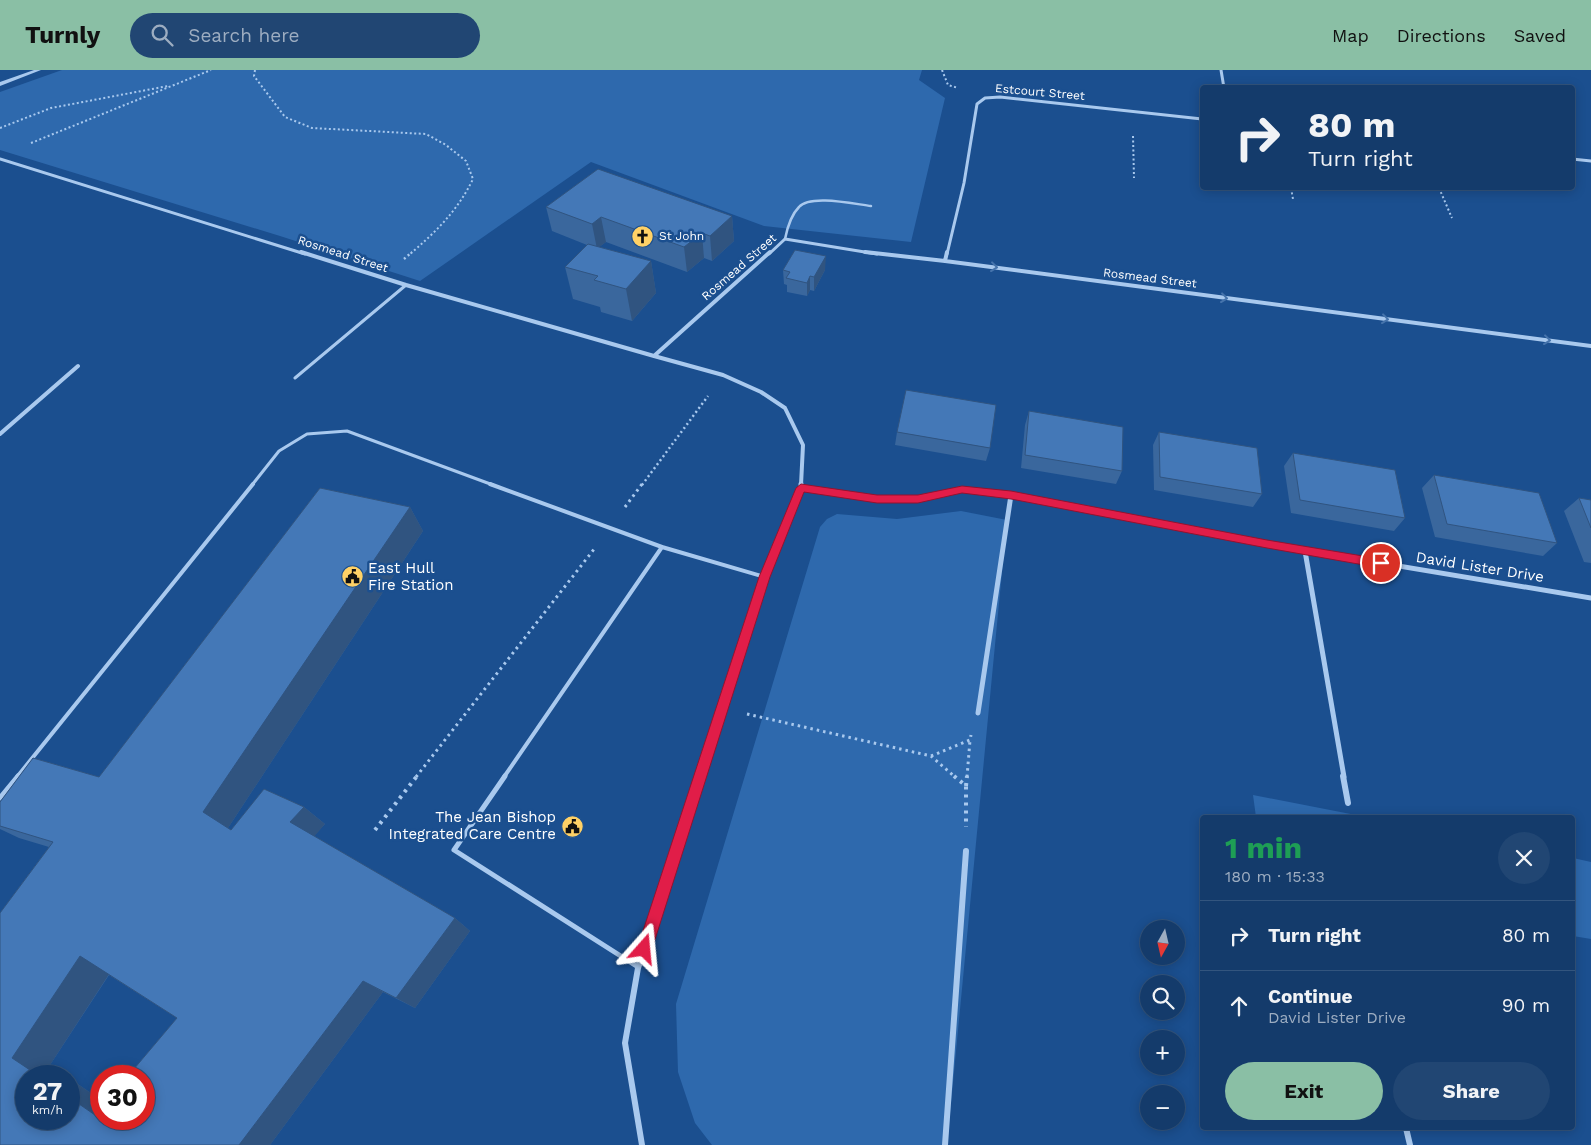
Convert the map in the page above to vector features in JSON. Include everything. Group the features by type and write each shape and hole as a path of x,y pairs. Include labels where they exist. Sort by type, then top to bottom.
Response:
{"street":[{"path":"0,84 39,70"},
{"path":"1221,70 1224,85"},
{"name":"Estcourt Street","path":"946,261 964,183 977,104 985,98 1000,97 1200,119"},
{"name":"Rosmead Street","path":"0,159 406,285 654,356 785,239 861,252 946,261 1591,346"},
{"path":"1575,159 1591,161"},
{"path":"642,1145 625,1043 638,968 765,577 801,488 803,445 784,408 761,392 723,375 654,356"},
{"path":"0,434 78,366"},
{"name":"David Lister Drive","path":"801,488 877,499 918,499 962,489 1011,495 1305,551 1591,598"},
{"path":"978,713 1011,495"},
{"path":"1305,551 1348,803"},
{"path":"945,1145 966,851"},
{"path":"1406,1130 1410,1145"}],"lane":[{"path":"785,239 788,226 799,206 814,200 871,206"},
{"path":"294,378 406,285"},
{"path":"0,798 279,451 307,434 346,431 662,547 765,577"},
{"path":"638,968 454,850 662,547"}],"path":[{"path":"27,145 212,70"},
{"path":"255,70 254,76 285,118 312,128 426,134 446,145 466,162 473,179 464,200 446,222 383,278"},
{"path":"0,128 52,108 174,85"},
{"path":"1133,112 1134,178"},
{"path":"1291,190 1293,199"},
{"path":"1440,190 1452,218"},
{"path":"375,830 610,528 723,375"},
{"path":"722,708 931,756 966,786"},
{"path":"966,851 966,786 970,740 978,713"},
{"path":"931,756 970,740"}],"shaded area":[{"path":"62,70 922,70 919,80 945,98 911,242 764,226 591,162 420,281 0,150 0,92"},
{"path":"961,511 1007,520 947,1145 712,1145 695,1123 678,1072 676,1004 820,527 827,519 837,514 897,519"},
{"path":"1253,795 1356,815 1256,815"},
{"path":"1575,858 1591,862 1591,939 1575,936"}],"building":[{"path":"598,169 732,216 710,236 702,233 684,247 601,217 592,224 546,207"},
{"path":"588,244 651,261 626,289 594,280 598,276 565,267"},
{"path":"795,250 826,256 814,277 810,276 807,283 786,278 790,272 783,270"},
{"path":"906,390 996,405 990,448 897,432"},
{"path":"1029,411 1123,427 1122,471 1025,455"},
{"path":"1159,432 1257,448 1262,494 1160,477"},
{"path":"1293,453 1395,470 1405,518 1300,500"},
{"path":"1434,475 1539,493 1557,543 1447,524"},
{"path":"320,488 410,507 203,812 231,830 264,789 304,807 290,822 455,918 396,998 363,981 239,1145 0,1145 0,913 53,842 0,826 0,802 33,758 99,777","holes":["80,956 177,1018 137,1065 155,1065 155,1130 90,1130 90,1112 80,1105 80,1130 15,1130 15,1065 22,1065 12,1058"]},
{"path":"1579,498 1591,500 1591,528"}],"place":[{"name":"St John","path":"643,236"},
{"name":"East Hull Fire Station","path":"352,577"},
{"name":"The Jean Bishop Integrated Care Centre","path":"572,826"}],"route":[{"path":"644,949 765,577 801,488 877,499 918,499 962,489 1011,495 1267,544 1381,563"}]}
